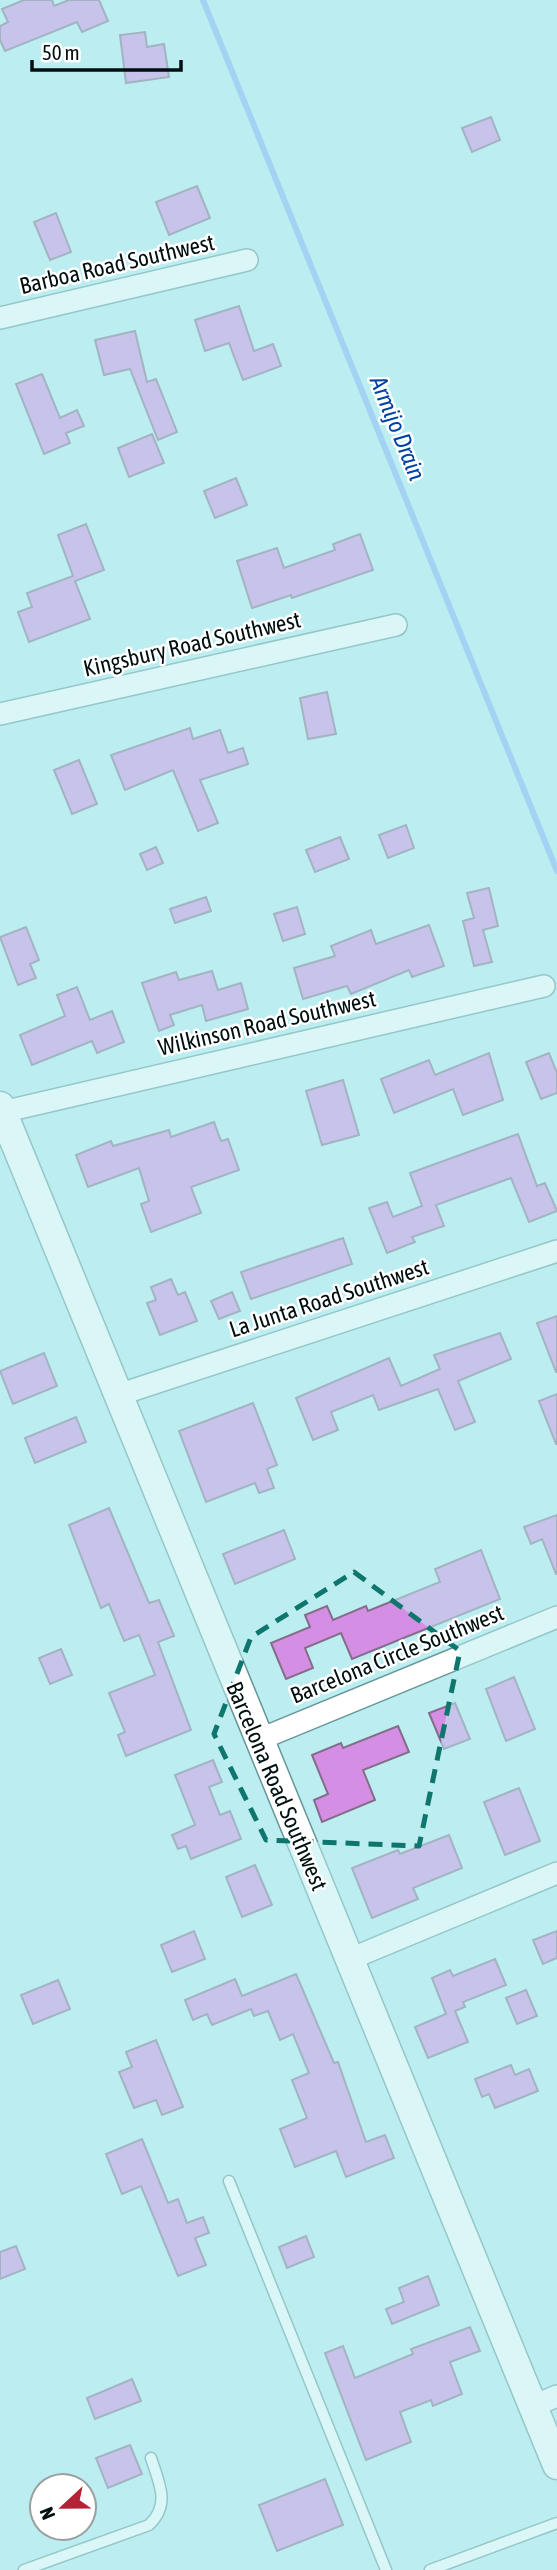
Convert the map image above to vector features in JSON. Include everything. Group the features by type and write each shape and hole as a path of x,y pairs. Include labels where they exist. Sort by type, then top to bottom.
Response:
{"street":[{"name":"Barboa Road Southwest","path":"0,318 247,260"},
{"name":"Kingsbury Road Southwest","path":"0,714 396,625"},
{"name":"Wilkinson Road Southwest","path":"1,1109 544,986"},
{"name":"Barcelona Road Southwest","path":"1,1109 350,1959 545,2401 557,2465"},
{"name":"La Junta Road Southwest","path":"118,1395 557,1251"},
{"name":"Barcelona Circle Southwest","path":"258,1740 557,1617"},
{"path":"350,1959 557,1873"}],"lane":[{"path":"229,2181 386,2570"},
{"path":"24,2570 149,2525 162,2510 164,2499 151,2458"},
{"path":"430,2570 557,2523"}],"highlighted area":[{"path":"354,1572 460,1651 441,1753 419,1846 266,1840 214,1734 251,1637"}],"building":[{"path":"24,0 52,0 54,6 69,0 99,0 108,21 82,32 77,22 5,51 0,40 0,26 8,22 2,9"},
{"path":"145,32 147,47 164,44 169,77 126,83 120,35"},
{"path":"491,117 500,140 472,152 462,128"},
{"path":"197,186 210,218 169,235 156,202"},
{"path":"56,213 71,252 50,260 34,222"},
{"path":"239,306 254,351 273,344 281,366 243,380 229,343 205,351 195,320"},
{"path":"135,331 147,382 156,379 177,432 158,440 130,369 104,375 95,340"},
{"path":"42,374 60,418 77,410 84,426 66,433 70,443 44,454 16,384"},
{"path":"152,434 164,463 129,477 118,448"},
{"path":"236,478 247,505 215,518 204,491"},
{"path":"86,524 104,570 75,581 90,619 29,642 18,612 32,607 27,593 73,576 58,535"},
{"path":"360,534 373,570 292,598 291,595 252,608 237,561 277,548 284,568 335,550 333,544"},
{"path":"327,692 336,734 308,739 300,698"},
{"path":"190,728 193,739 220,730 228,753 243,748 248,764 200,780 218,823 198,831 173,770 125,790 111,755"},
{"path":"79,760 97,804 72,814 54,770"},
{"path":"406,825 414,848 388,858 379,835"},
{"path":"340,837 349,859 315,872 306,850"},
{"path":"156,847 163,863 147,870 140,854"},
{"path":"489,888 498,926 483,930 492,962 474,966 463,921 474,918 467,893"},
{"path":"206,897 211,911 175,923 170,909"},
{"path":"297,907 305,934 283,941 274,914"},
{"path":"429,925 444,966 412,977 409,970 351,994 347,986 303,999 294,968 335,956 331,946 371,930 376,944"},
{"path":"26,927 39,960 30,964 36,978 18,985 0,937"},
{"path":"212,971 218,990 241,983 248,1009 206,1021 202,1005 170,1015 174,1025 159,1031 142,983 176,972 179,980"},
{"path":"77,987 90,1020 112,1011 124,1042 97,1053 92,1041 32,1065 20,1035 65,1016 57,995"},
{"path":"489,1053 503,1100 463,1115 453,1089 394,1113 381,1079 429,1060 435,1075"},
{"path":"549,1053 557,1073 557,1093 541,1099 526,1062"},
{"path":"343,1080 359,1135 322,1145 306,1091"},
{"path":"214,1122 221,1141 228,1139 239,1170 191,1187 201,1213 151,1232 141,1204 149,1201 139,1168 88,1187 76,1155 111,1141 113,1146 169,1130 171,1137"},
{"path":"518,1134 537,1186 545,1183 557,1211 529,1222 511,1178 436,1205 444,1226 412,1237 415,1242 387,1253 369,1208 387,1202 393,1217 422,1206 410,1173"},
{"path":"343,1238 352,1264 251,1299 241,1272"},
{"path":"171,1279 178,1295 185,1292 197,1321 160,1335 147,1303 156,1300 151,1287"},
{"path":"232,1292 240,1311 219,1319 211,1301"},
{"path":"557,1316 557,1372 556,1372 537,1323"},
{"path":"500,1333 511,1359 458,1381 475,1422 455,1430 438,1389 379,1410 373,1395 331,1412 338,1430 313,1440 296,1398 389,1358 401,1386 440,1369 434,1355"},
{"path":"44,1353 57,1386 13,1404 0,1371"},
{"path":"557,1394 557,1444 556,1444 539,1401"},
{"path":"253,1403 277,1465 267,1469 274,1488 259,1493 255,1483 206,1502 179,1431"},
{"path":"76,1417 86,1442 35,1463 25,1438"},
{"path":"109,1508 149,1603 159,1600 174,1636 158,1642 191,1730 126,1756 118,1735 125,1732 109,1693 155,1675 139,1635 124,1641 109,1604 101,1608 69,1525"},
{"path":"557,1515 556,1574 542,1539 531,1544 524,1527"},
{"path":"284,1530 295,1559 235,1584 223,1554"},
{"path":"481,1550 500,1599 352,1659 341,1633 305,1648 313,1668 286,1679 271,1643 310,1627 305,1615 327,1606 333,1620 366,1606 368,1611 440,1582 435,1569"},
{"path":"61,1649 72,1675 50,1684 39,1658"},
{"path":"514,1677 535,1729 506,1741 486,1689"},
{"path":"455,1703 470,1739 444,1749 429,1713"},
{"path":"398,1726 409,1752 363,1770 375,1800 322,1822 314,1800 328,1794 312,1755 341,1743 343,1748"},
{"path":"213,1760 222,1782 209,1787 220,1815 230,1811 241,1839 191,1859 186,1846 178,1849 172,1835 195,1825 175,1775"},
{"path":"519,1788 540,1841 505,1855 484,1802"},
{"path":"449,1835 462,1868 413,1888 418,1899 372,1918 352,1868 398,1850 400,1854"},
{"path":"255,1865 272,1905 242,1917 226,1877"},
{"path":"194,1931 205,1959 172,1972 161,1945"},
{"path":"557,1931 557,1958 543,1964 533,1940"},
{"path":"495,1959 506,1985 463,2002 465,2007 455,2011 468,2042 428,2058 415,2027 446,2014 432,1978 450,1970 453,1976"},
{"path":"296,1974 334,2063 338,2062 366,2142 385,2135 394,2158 346,2177 336,2151 295,2167 280,2129 307,2118 292,2080 309,2073 293,2034 280,2040 268,2011 254,2016 251,2009 212,2025 207,2014 193,2020 185,2000 235,1979 242,1996"},
{"path":"58,1980 70,2009 33,2024 21,1995"},
{"path":"526,1990 537,2016 517,2024 506,1998"},
{"path":"156,2040 183,2107 162,2115 156,2100 134,2108 119,2072 132,2067 126,2052"},
{"path":"511,2065 515,2075 529,2069 538,2091 495,2108 489,2094 482,2097 475,2079"},
{"path":"142,2139 168,2203 178,2199 187,2223 203,2217 209,2233 195,2238 206,2265 178,2276 141,2186 122,2194 106,2154"},
{"path":"306,2236 314,2257 287,2268 279,2247"},
{"path":"16,2246 25,2269 0,2279 0,2252"},
{"path":"428,2276 439,2305 392,2324 386,2309 404,2302 399,2288"},
{"path":"470,2327 480,2351 450,2362 462,2394 433,2406 431,2400 400,2412 411,2442 366,2460 325,2353 343,2346 355,2378 413,2354 411,2349"},
{"path":"132,2379 141,2401 95,2419 87,2398"},
{"path":"130,2445 142,2474 108,2488 96,2458"},
{"path":"325,2479 343,2525 277,2551 259,2505"}],"waterway":[{"name":"Armijo Drain","path":"203,0 557,871"}]}
